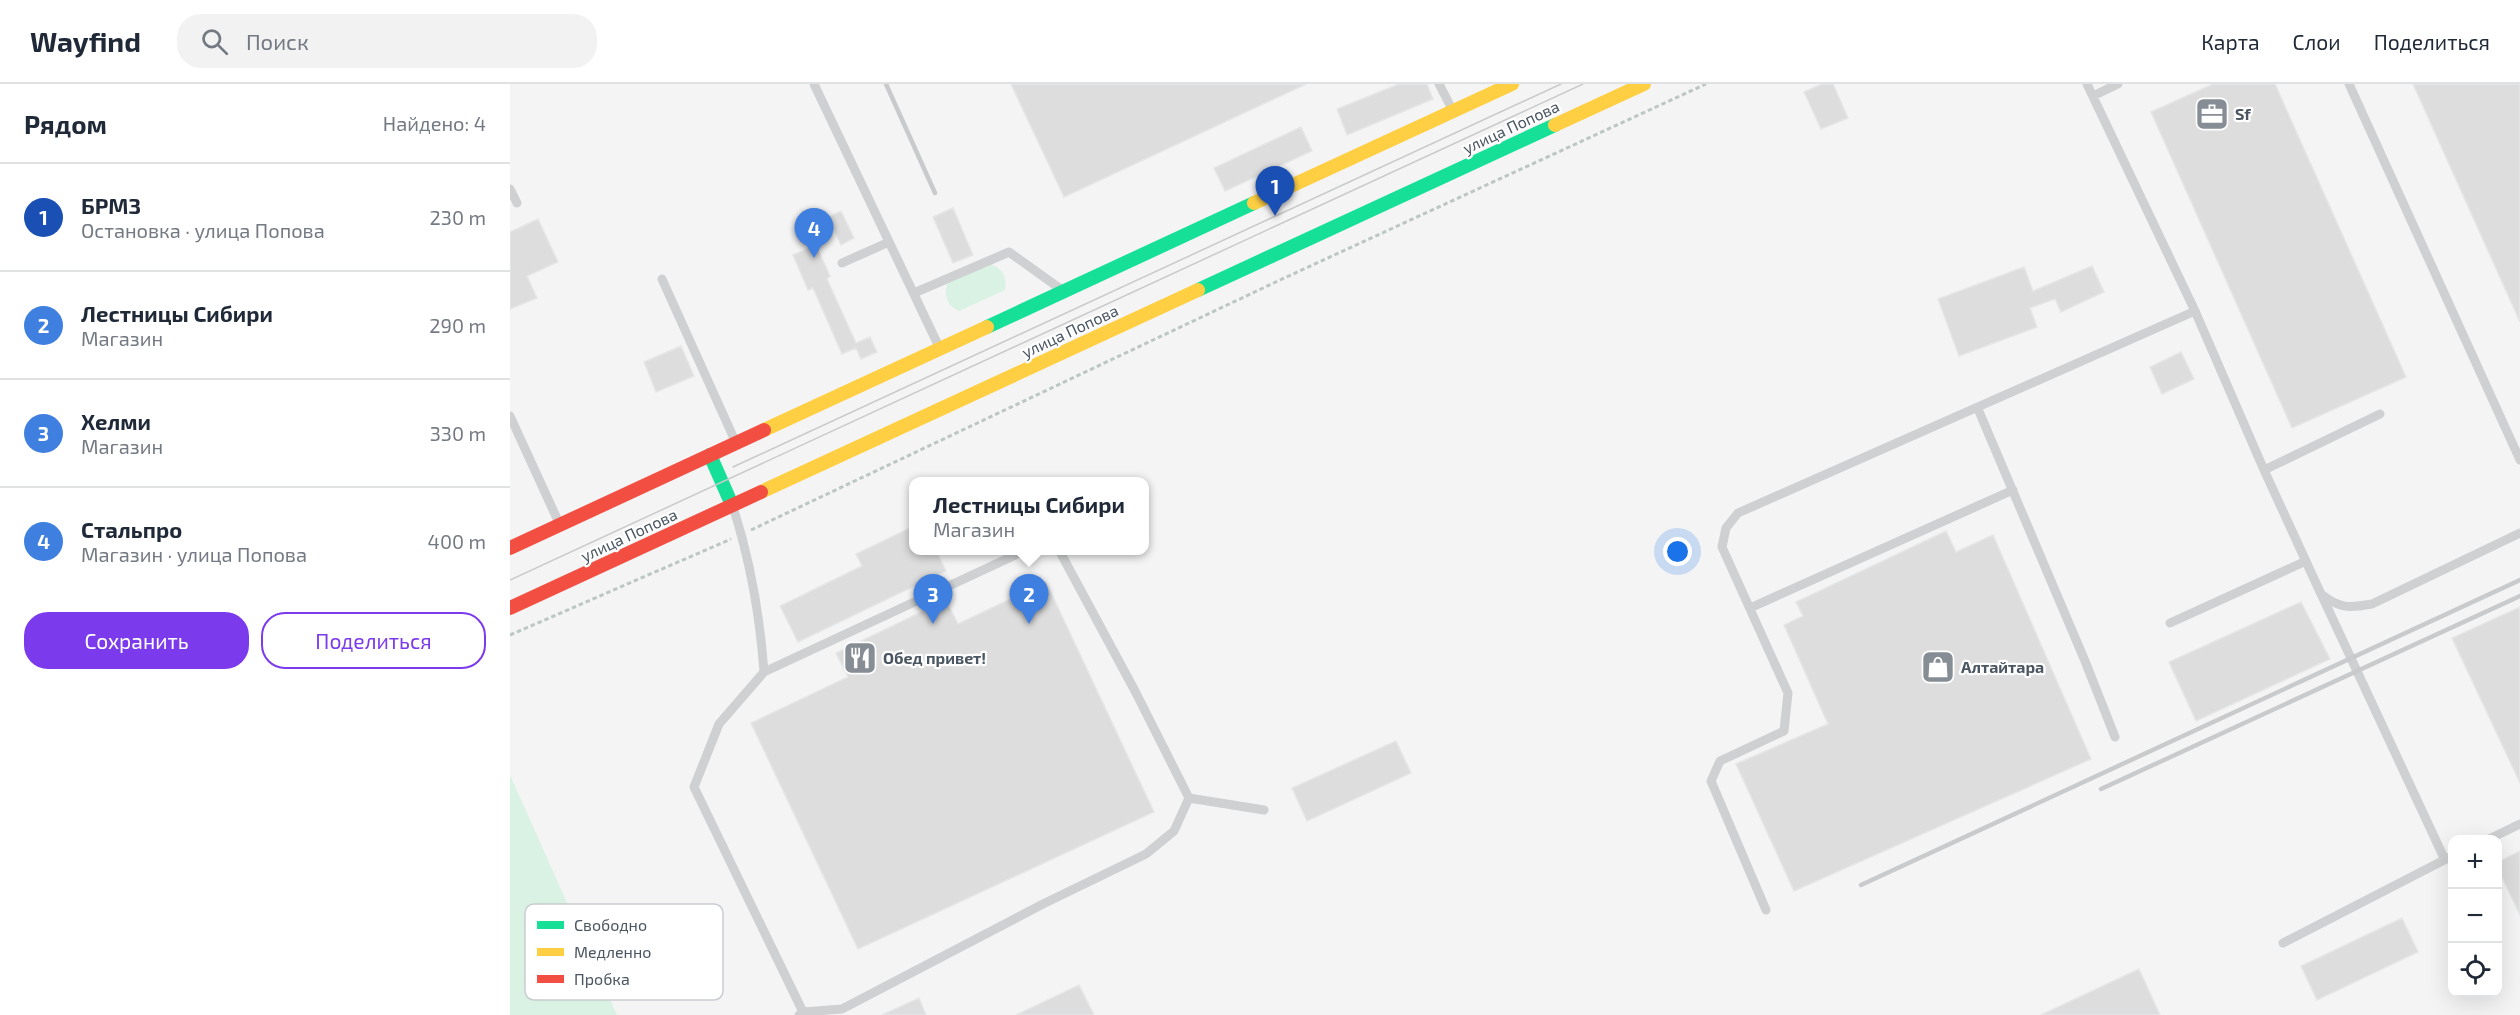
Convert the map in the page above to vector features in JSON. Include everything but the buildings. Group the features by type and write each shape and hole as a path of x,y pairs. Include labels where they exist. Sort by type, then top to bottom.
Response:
{"main road":[{"path":"510,548 1512,84"},
{"name":"улица Попова","path":"510,608 1644,84"},
{"path":"710,455 732,505"}],"lane":[{"path":"814,84 940,349"},
{"path":"1439,84 1453,111"},
{"path":"2087,84 2195,311 2321,594 2448,856"},
{"path":"2093,96 2118,84"},
{"path":"2349,84 2520,460"},
{"path":"510,189 516,203"},
{"path":"842,263 889,242"},
{"path":"914,293 1009,252 1064,291"},
{"path":"662,279 736,443"},
{"path":"1766,910 1711,781 1720,761 1784,731 1788,693 1722,547 1726,528 1738,513 1978,409 2195,311"},
{"path":"1978,409 2115,737"},
{"path":"2264,470 2380,414"},
{"path":"510,416 560,525"},
{"path":"1750,608 2013,490"},
{"path":"732,505 742,534 761,636 764,672"},
{"path":"2321,594 2333,604 2350,608 2372,604 2520,533"},
{"path":"1015,555 764,672 719,724 694,787 801,1013 842,1009 1043,904 1146,854 1174,831 1189,798"},
{"path":"1062,555 1135,691 1189,798"},
{"path":"2170,623 2306,561"},
{"path":"1189,798 1264,810"},
{"path":"2497,835 2520,824"},
{"path":"2283,943 2448,859"}],"path":[{"path":"510,634 742,534 1269,285 1706,84"}],"green space":[{"path":"990,264 1003,274 1006,281 1005,290 959,311 952,306 946,296 947,284"},
{"path":"510,775 568,904 525,904 525,1000 610,1000 617,1015 510,1015"}],"tram line":[{"path":"733,467 1561,84"},
{"path":"510,580 1583,84"}],"railway":[{"path":"886,84 935,193"},
{"path":"1861,885 2520,580"},
{"path":"2101,789 2520,596"}],"traffic: fast":[{"path":"1198,290 1555,125"},
{"path":"987,327 1254,203"},
{"path":"710,455 732,505"}],"traffic: slow":[{"path":"1254,203 1512,84"},
{"path":"1555,125 1644,84"},
{"path":"761,492 1198,290"},
{"path":"764,430 987,327"}],"traffic: jam":[{"path":"510,548 764,430"},
{"path":"510,608 761,492"}],"place":[{"name":"Sf","path":"2212,114"},
{"name":"БРМЗ","path":"1275,216"},
{"name":"Стальпро","path":"814,258"},
{"name":"Хелми","path":"933,624"},
{"name":"Лестницы Сибири","path":"1029,624"},
{"name":"Обед привет!","path":"860,658"},
{"name":"Алтайтара","path":"1938,667"}]}
